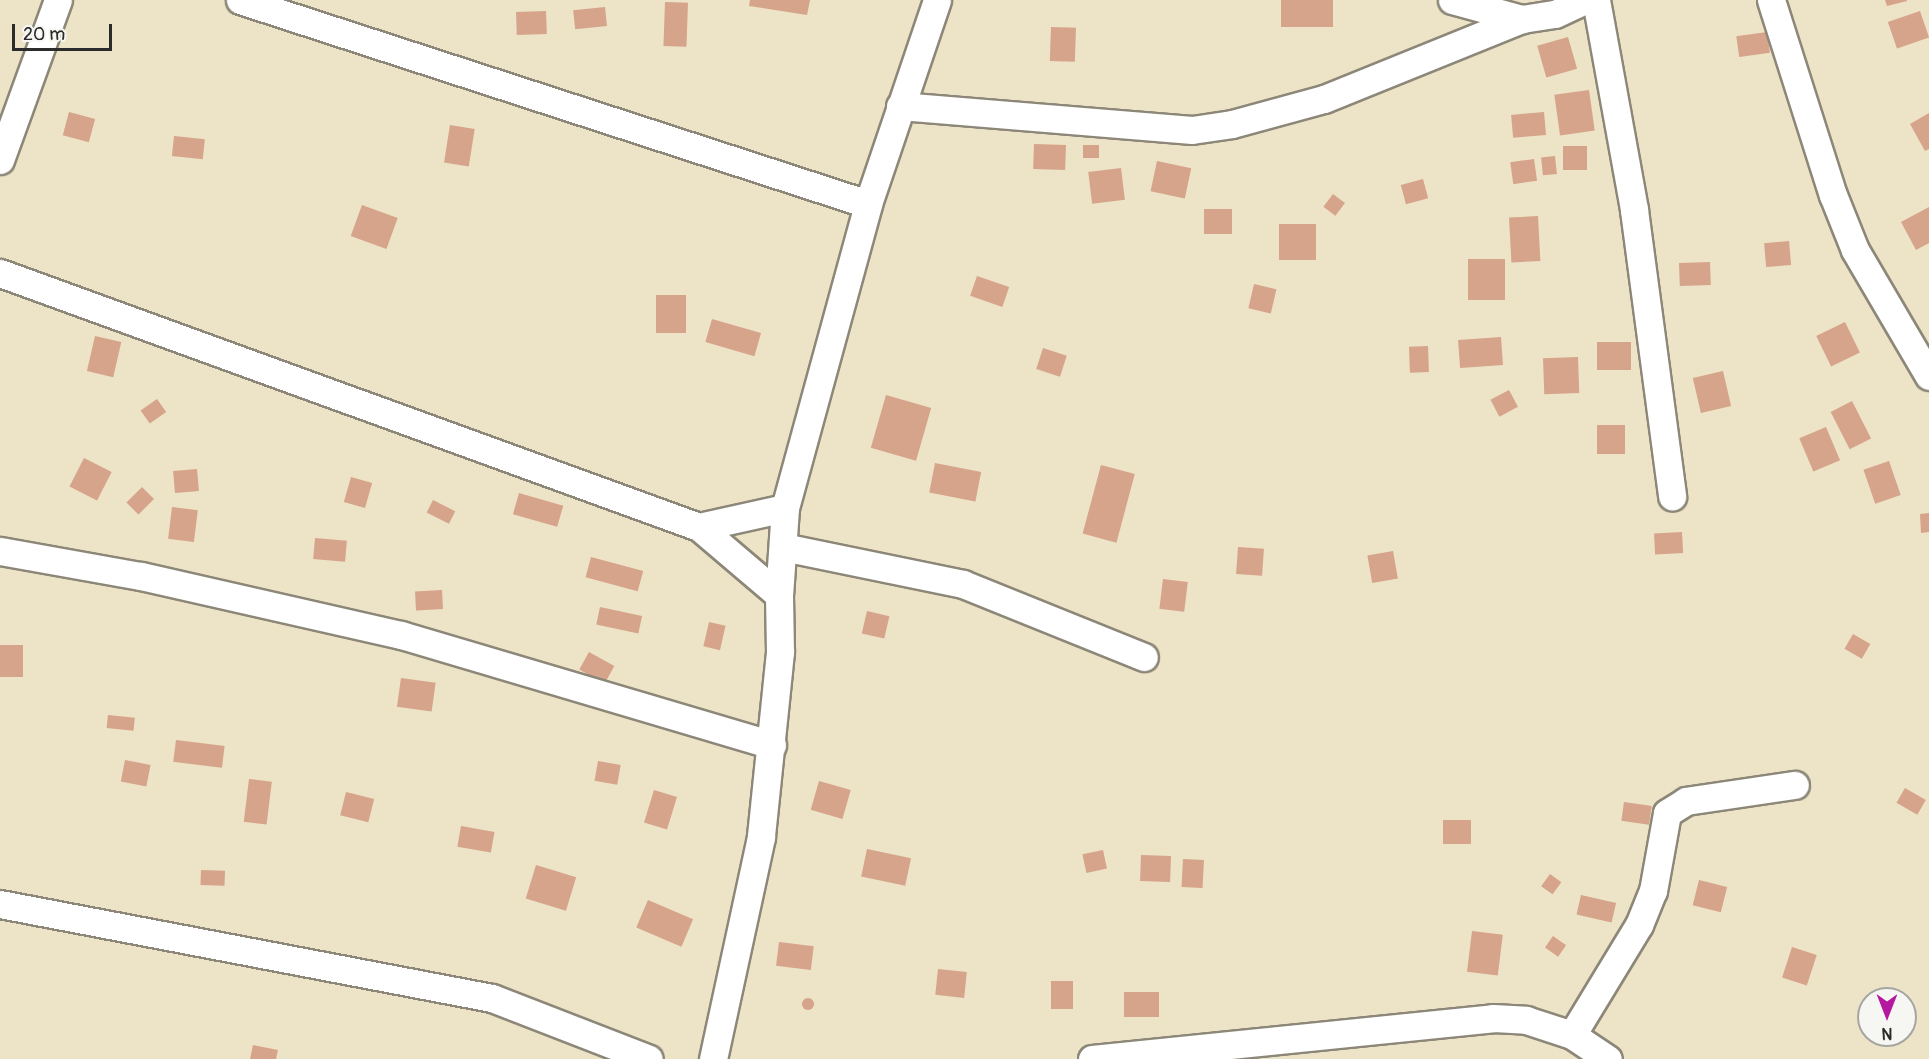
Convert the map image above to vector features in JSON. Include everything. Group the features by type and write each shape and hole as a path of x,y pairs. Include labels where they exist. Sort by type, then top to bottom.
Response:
{"street":[{"path":"0,160 58,0"},
{"path":"240,0 868,204"},
{"path":"713,1059 761,837 780,652 779,595 785,508 868,204 937,0"},
{"path":"1452,0 1522,19"},
{"path":"900,106 1192,130 1232,124 1324,99 1522,19 1555,7 1585,0"},
{"path":"1596,0 1634,210 1672,496"},
{"path":"1771,0 1833,195 1855,250 1929,376"},
{"path":"0,273 699,527 779,595"},
{"path":"699,527 785,508"},
{"path":"783,547 963,584 1015,602 1144,657"},
{"path":"0,551 141,576 401,635 772,745"},
{"path":"1572,1035 1639,925 1653,891 1667,813 1686,801 1795,785"},
{"path":"0,904 492,998 649,1059"},
{"path":"1092,1059 1311,1049 1492,1017 1526,1020 1572,1035 1608,1059"}],"building":[{"path":"750,0 810,0 807,15 749,6"},
{"path":"1281,0 1333,0 1333,27 1281,27"},
{"path":"1885,0 1907,0 1907,1 1887,6"},
{"path":"665,2 688,3 686,47 663,46"},
{"path":"605,7 607,26 575,29 573,10"},
{"path":"546,11 547,34 517,35 516,12"},
{"path":"1920,11 1929,38 1897,49 1888,22"},
{"path":"1051,27 1076,28 1075,62 1050,61"},
{"path":"1767,32 1770,53 1739,57 1736,36"},
{"path":"1568,37 1577,69 1546,78 1537,46"},
{"path":"1589,90 1595,131 1560,135 1554,95"},
{"path":"69,112 95,119 89,142 63,135"},
{"path":"1544,112 1546,135 1513,138 1511,115"},
{"path":"1929,113 1929,149 1925,151 1910,124"},
{"path":"450,125 475,129 469,166 444,163"},
{"path":"174,136 205,139 203,159 172,156"},
{"path":"1034,144 1066,145 1065,170 1033,169"},
{"path":"1083,145 1099,145 1099,158 1083,158"},
{"path":"1563,146 1587,146 1587,170 1563,170"},
{"path":"1555,156 1557,174 1543,175 1541,157"},
{"path":"1534,159 1537,181 1513,184 1510,162"},
{"path":"1157,161 1191,168 1185,199 1151,191"},
{"path":"1121,168 1125,200 1092,204 1088,172"},
{"path":"1423,179 1428,198 1406,204 1401,185"},
{"path":"1333,194 1345,203 1335,216 1323,207"},
{"path":"362,205 398,218 386,249 351,236"},
{"path":"1929,207 1929,243 1916,250 1901,222"},
{"path":"1204,209 1232,209 1232,234 1204,234"},
{"path":"1538,216 1540,261 1511,262 1509,218"},
{"path":"1279,224 1316,224 1316,260 1279,260"},
{"path":"1789,241 1791,265 1766,267 1764,243"},
{"path":"1468,259 1505,259 1505,300 1468,300"},
{"path":"1710,262 1711,285 1680,286 1679,263"},
{"path":"977,276 1009,287 1002,307 970,296"},
{"path":"1254,284 1276,289 1271,314 1248,308"},
{"path":"656,295 686,295 686,333 656,333"},
{"path":"712,319 761,333 754,356 705,342"},
{"path":"1845,322 1860,353 1831,367 1816,336"},
{"path":"95,336 121,342 113,377 87,371"},
{"path":"1501,337 1503,365 1460,368 1458,340"},
{"path":"1597,342 1631,342 1631,370 1597,370"},
{"path":"1428,346 1429,372 1410,373 1409,347"},
{"path":"1043,348 1067,356 1060,377 1036,369"},
{"path":"1578,357 1579,393 1544,394 1543,358"},
{"path":"1723,371 1731,406 1701,413 1693,378"},
{"path":"1509,390 1518,407 1499,417 1490,400"},
{"path":"886,395 931,408 916,461 871,448"},
{"path":"157,399 166,412 150,424 141,410"},
{"path":"1852,401 1871,438 1850,449 1831,412"},
{"path":"1597,425 1625,425 1625,454 1597,454"},
{"path":"1826,427 1840,460 1813,471 1799,438"},
{"path":"84,458 112,472 97,501 69,487"},
{"path":"1889,461 1901,495 1875,504 1863,470"},
{"path":"935,463 981,472 975,501 929,492"},
{"path":"1101,465 1135,474 1116,543 1083,534"},
{"path":"197,469 199,491 175,493 173,471"},
{"path":"351,477 372,483 365,508 344,502"},
{"path":"142,487 154,499 138,515 126,503"},
{"path":"519,493 563,506 557,527 513,514"},
{"path":"433,500 455,511 449,524 427,512"},
{"path":"172,507 198,510 194,542 168,539"},
{"path":"1929,513 1929,532 1921,533 1920,514"},
{"path":"1682,532 1683,553 1655,554 1654,533"},
{"path":"315,538 347,541 345,562 313,559"},
{"path":"1238,547 1264,549 1262,576 1236,574"},
{"path":"1393,551 1398,579 1372,583 1367,556"},
{"path":"591,557 643,571 638,591 586,577"},
{"path":"1163,579 1188,582 1184,612 1159,609"},
{"path":"442,590 443,609 416,610 415,591"},
{"path":"600,607 642,616 638,634 596,625"},
{"path":"867,611 889,616 884,639 862,633"},
{"path":"709,622 726,626 720,650 703,646"},
{"path":"1853,634 1870,644 1862,659 1844,649"},
{"path":"0,645 23,645 23,677 0,677"},
{"path":"589,652 614,666 605,684 579,669"},
{"path":"401,678 436,683 432,712 397,707"},
{"path":"108,715 135,718 133,731 107,728"},
{"path":"176,740 225,746 222,768 173,762"},
{"path":"125,760 151,765 146,787 121,782"},
{"path":"598,761 621,765 617,785 595,781"},
{"path":"249,779 272,782 267,824 244,822"},
{"path":"819,781 851,790 842,819 811,810"},
{"path":"1905,788 1926,800 1917,815 1896,803"},
{"path":"654,790 677,797 667,830 644,823"},
{"path":"346,792 374,799 368,822 340,815"},
{"path":"1624,802 1652,806 1649,825 1621,821"},
{"path":"1443,820 1471,820 1471,844 1443,844"},
{"path":"461,826 494,832 491,853 457,847"},
{"path":"867,849 911,858 905,886 861,876"},
{"path":"1103,850 1107,869 1086,873 1082,854"},
{"path":"1141,855 1171,856 1170,882 1140,881"},
{"path":"1183,859 1204,860 1203,888 1182,887"},
{"path":"536,865 576,877 566,911 526,898"},
{"path":"201,870 225,871 224,886 200,885"},
{"path":"1550,874 1561,882 1553,894 1541,886"},
{"path":"1699,880 1727,887 1721,912 1693,905"},
{"path":"1581,895 1616,903 1612,923 1577,914"},
{"path":"648,900 693,919 681,947 636,928"},
{"path":"1472,931 1503,935 1498,975 1467,972"},
{"path":"1553,936 1566,945 1558,957 1545,947"},
{"path":"779,942 814,946 811,970 776,966"},
{"path":"1792,947 1817,955 1807,985 1782,977"},
{"path":"938,969 967,972 964,998 935,995"},
{"path":"1051,981 1073,981 1073,1009 1051,1009"},
{"path":"1124,992 1159,992 1159,1017 1124,1017"},
{"path":"810,998 814,1004 810,1010 806,1010 802,1002"},
{"path":"253,1045 278,1050 276,1059 250,1059"}]}
